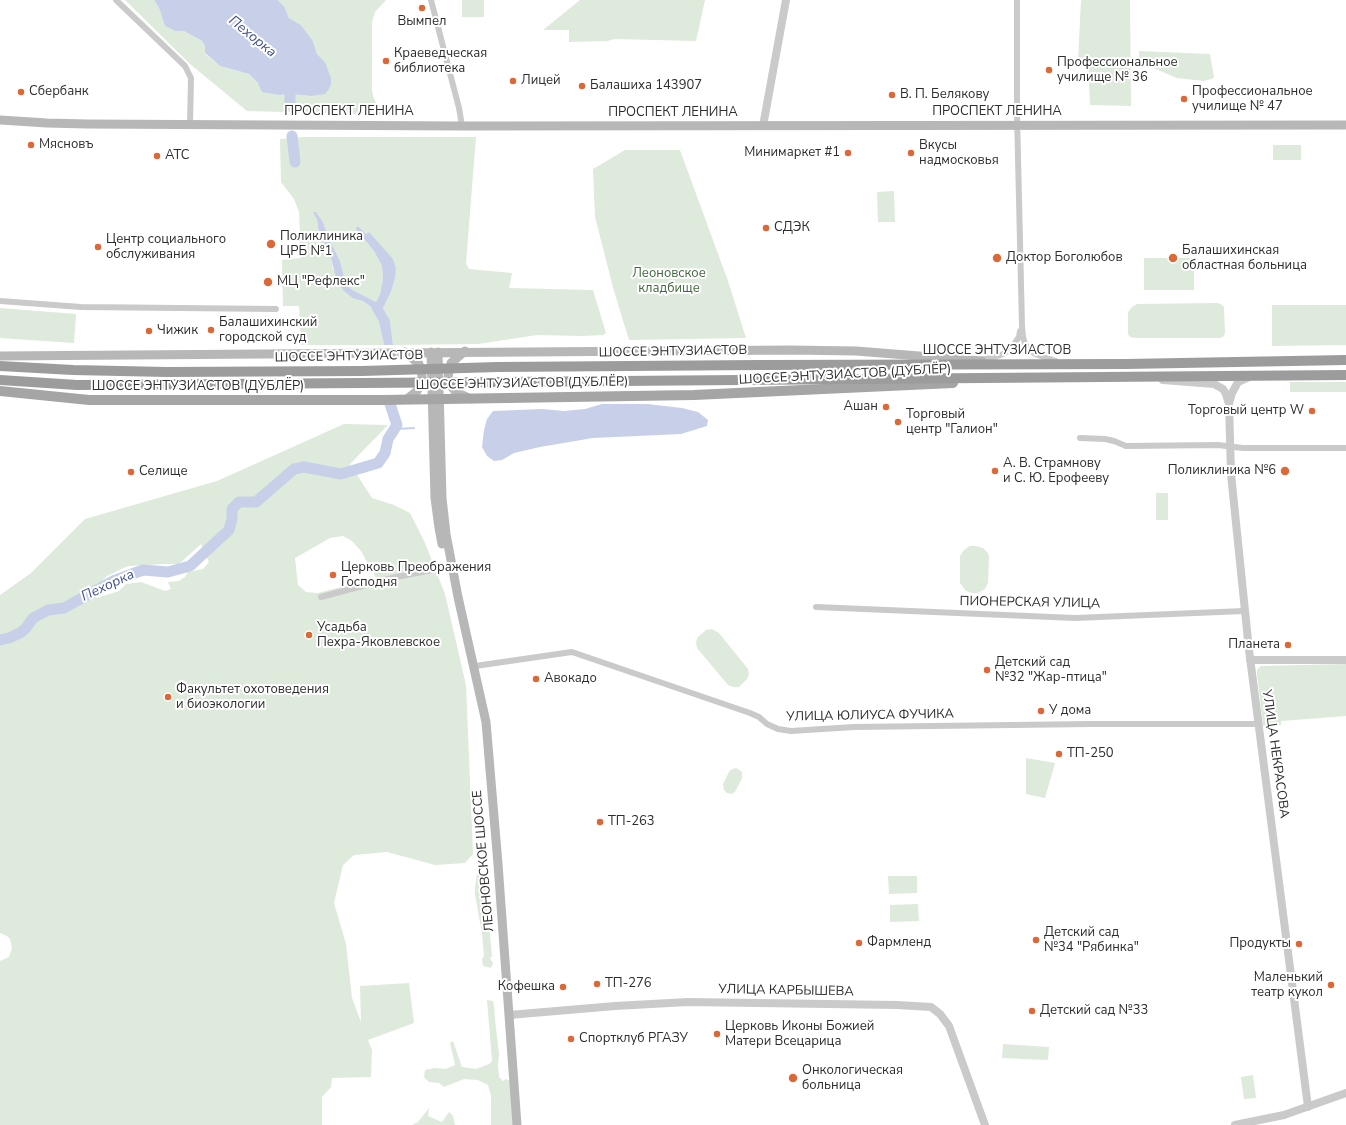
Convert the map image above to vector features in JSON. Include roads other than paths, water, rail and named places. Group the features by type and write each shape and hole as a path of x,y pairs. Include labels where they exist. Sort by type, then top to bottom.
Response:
{"highway":[{"name":"ШОССЕ ЭНТУЗИАСТОВ","path":"0,366 73,370 167,372 362,371 498,367 1070,364 1346,360"},
{"name":"ШОССЕ ЭНТУЗИАСТОВ","path":"0,380 77,385 1346,375"}],"main road":[{"name":"ПРОСПЕКТ ЛЕНИНА","path":"0,120 47,123 190,125 1346,125"},
{"name":"ШОССЕ ЭНТУЗИАСТОВ (ДУБЛЁР)","path":"0,356 465,351 805,350 856,351 1024,364"},
{"path":"465,351 451,363 448,378 451,386 456,392 471,399"},
{"path":"401,352 417,361 421,368 422,376 420,387 414,393 403,399"},
{"name":"ЛЕОНОВСКОЕ ШОССЕ","path":"434,352 442,498 446,534 458,598 486,722 517,1125"},
{"name":"ШОССЕ ЭНТУЗИАСТОВ (ДУБЛЁР)","path":"0,391 89,400 471,399 694,395 1044,377"},
{"name":"ЛЕОНОВСКОЕ ШОССЕ","path":"436,399 438,528 458,598"}],"street":[{"path":"116,0 184,66 191,78 190,125"},
{"path":"431,0 462,126"},
{"path":"763,126 786,0"},
{"path":"1017,0 1017,125 1023,337 1025,344 1035,354 1049,360 1070,364"},
{"path":"0,301 81,307 276,309"},
{"path":"978,360 992,358 1011,349 1019,338 1022,326"},
{"name":"УЛИЦА НЕКРАСОВА","path":"1229,404 1232,393 1238,382 1258,375"},
{"name":"УЛИЦА НЕКРАСОВА","path":"1129,376 1214,384 1222,389 1226,394 1229,404 1231,474 1244,611 1308,1107"},
{"path":"1080,438 1105,439 1126,446 1218,445 1230,447 1346,448"},
{"path":"321,597 396,577 448,567"},
{"name":"ПИОНЕРСКАЯ УЛИЦА","path":"816,607 1075,618 1244,611"},
{"name":"УЛИЦА ЮЛИУСА ФУЧИКА","path":"474,666 572,652 750,713 759,717 766,724 778,729 791,731 854,727 1258,724"},
{"path":"1250,660 1346,660"},
{"name":"УЛИЦА КАРБЫШЕВА","path":"509,1015 615,1006 688,1002 897,1005 931,1007 940,1014 949,1026 985,1125"},
{"path":"1234,1125 1284,1115 1346,1093"}],"water":[{"path":"154,0 278,0 284,6 289,18 301,25 313,41 317,54 325,62 331,78 329,89 325,94 311,96 290,94 280,95 262,92 258,83 249,74 220,66 205,53 205,46 202,41 184,31 175,31 165,26 159,8"},
{"path":"313,212 316,212 323,222 340,261 345,281 351,289 376,302 380,294 383,278 382,266 374,251 355,228 358,226 366,234 369,232 393,259 396,269 395,278 391,292 383,308 390,320 393,345 384,345 379,322 370,306 363,301 354,299 344,291 337,281 330,255 325,249 319,234 317,220"},
{"path":"602,404 647,404 682,408 698,412 708,420 707,426 681,434 593,438 514,453 502,460 494,461 487,456 482,447 487,419 493,411 542,409 564,411 585,409"}],"waterway":[{"name":"Пехорка","path":"288,81 290,85 290,105"},
{"name":"Пехорка","path":"292,136 295,162"},
{"name":"Пехорка","path":"0,640 20,633 26,628 33,618 48,610 64,608 113,581 143,570 168,572 190,566 229,530 232,519 232,509 239,502 256,502 294,469 304,467 341,474 378,463 385,453 388,439 397,425 390,404"},
{"path":"396,429 414,428"}],"place":[{"name":"Вымпел","path":"422,8"},
{"name":"Краеведческая библиотека","path":"386,61"},
{"name":"Профессиональное училище № 36","path":"1049,70"},
{"name":"Лицей","path":"513,81"},
{"name":"Балашиха 143907","path":"582,86"},
{"name":"Сбербанк","path":"21,92"},
{"name":"В. П. Белякову","path":"892,95"},
{"name":"Профессиональное училище № 47","path":"1184,99"},
{"name":"Мясновъ","path":"31,145"},
{"name":"Минимаркет #1","path":"848,153"},
{"name":"Вкусы надмосковья","path":"911,153"},
{"name":"АТС","path":"157,156"},
{"name":"СДЭК","path":"766,228"},
{"name":"Поликлиника ЦРБ №1","path":"271,244"},
{"name":"Центр социального обслуживания","path":"98,247"},
{"name":"Доктор Боголюбов","path":"997,258"},
{"name":"Балашихинская областная больница","path":"1173,258"},
{"name":"МЦ \"Рефлекс\"","path":"268,282"},
{"name":"Балашихинский городской суд","path":"211,330"},
{"name":"Чижик","path":"149,331"},
{"name":"Ашан","path":"886,407"},
{"name":"Торговый центр W","path":"1312,411"},
{"name":"Торговый центр \"Галион\"","path":"898,422"},
{"name":"А. В. Страмнову и С. Ю. Ерофееву","path":"995,471"},
{"name":"Поликлиника №6","path":"1285,471"},
{"name":"Селище","path":"131,472"},
{"name":"Церковь Преображения Господня","path":"333,575"},
{"name":"Усадьба Пехра-Яковлевское","path":"309,635"},
{"name":"Планета","path":"1288,645"},
{"name":"Детский сад №32 \"Жар-птица\"","path":"987,670"},
{"name":"Авокадо","path":"536,679"},
{"name":"Факультет охотоведения и биоэкологии","path":"168,697"},
{"name":"У дома","path":"1041,711"},
{"name":"ТП-250","path":"1059,754"},
{"name":"ТП-263","path":"600,822"},
{"name":"Детский сад №34 \"Рябинка\"","path":"1036,940"},
{"name":"Фармленд","path":"859,943"},
{"name":"Продукты","path":"1299,944"},
{"name":"ТП-276","path":"597,984"},
{"name":"Маленький театр кукол","path":"1331,985"},
{"name":"Кофешка","path":"563,987"},
{"name":"Детский сад №33","path":"1032,1011"},
{"name":"Церковь Иконы Божией Матери Всецарица","path":"717,1034"},
{"name":"Спортклуб РГАЗУ","path":"571,1039"},
{"name":"Онкологическая больница","path":"793,1078"}],"park label":[{"name":"Леоновское кладбище","path":"669,282"}]}
